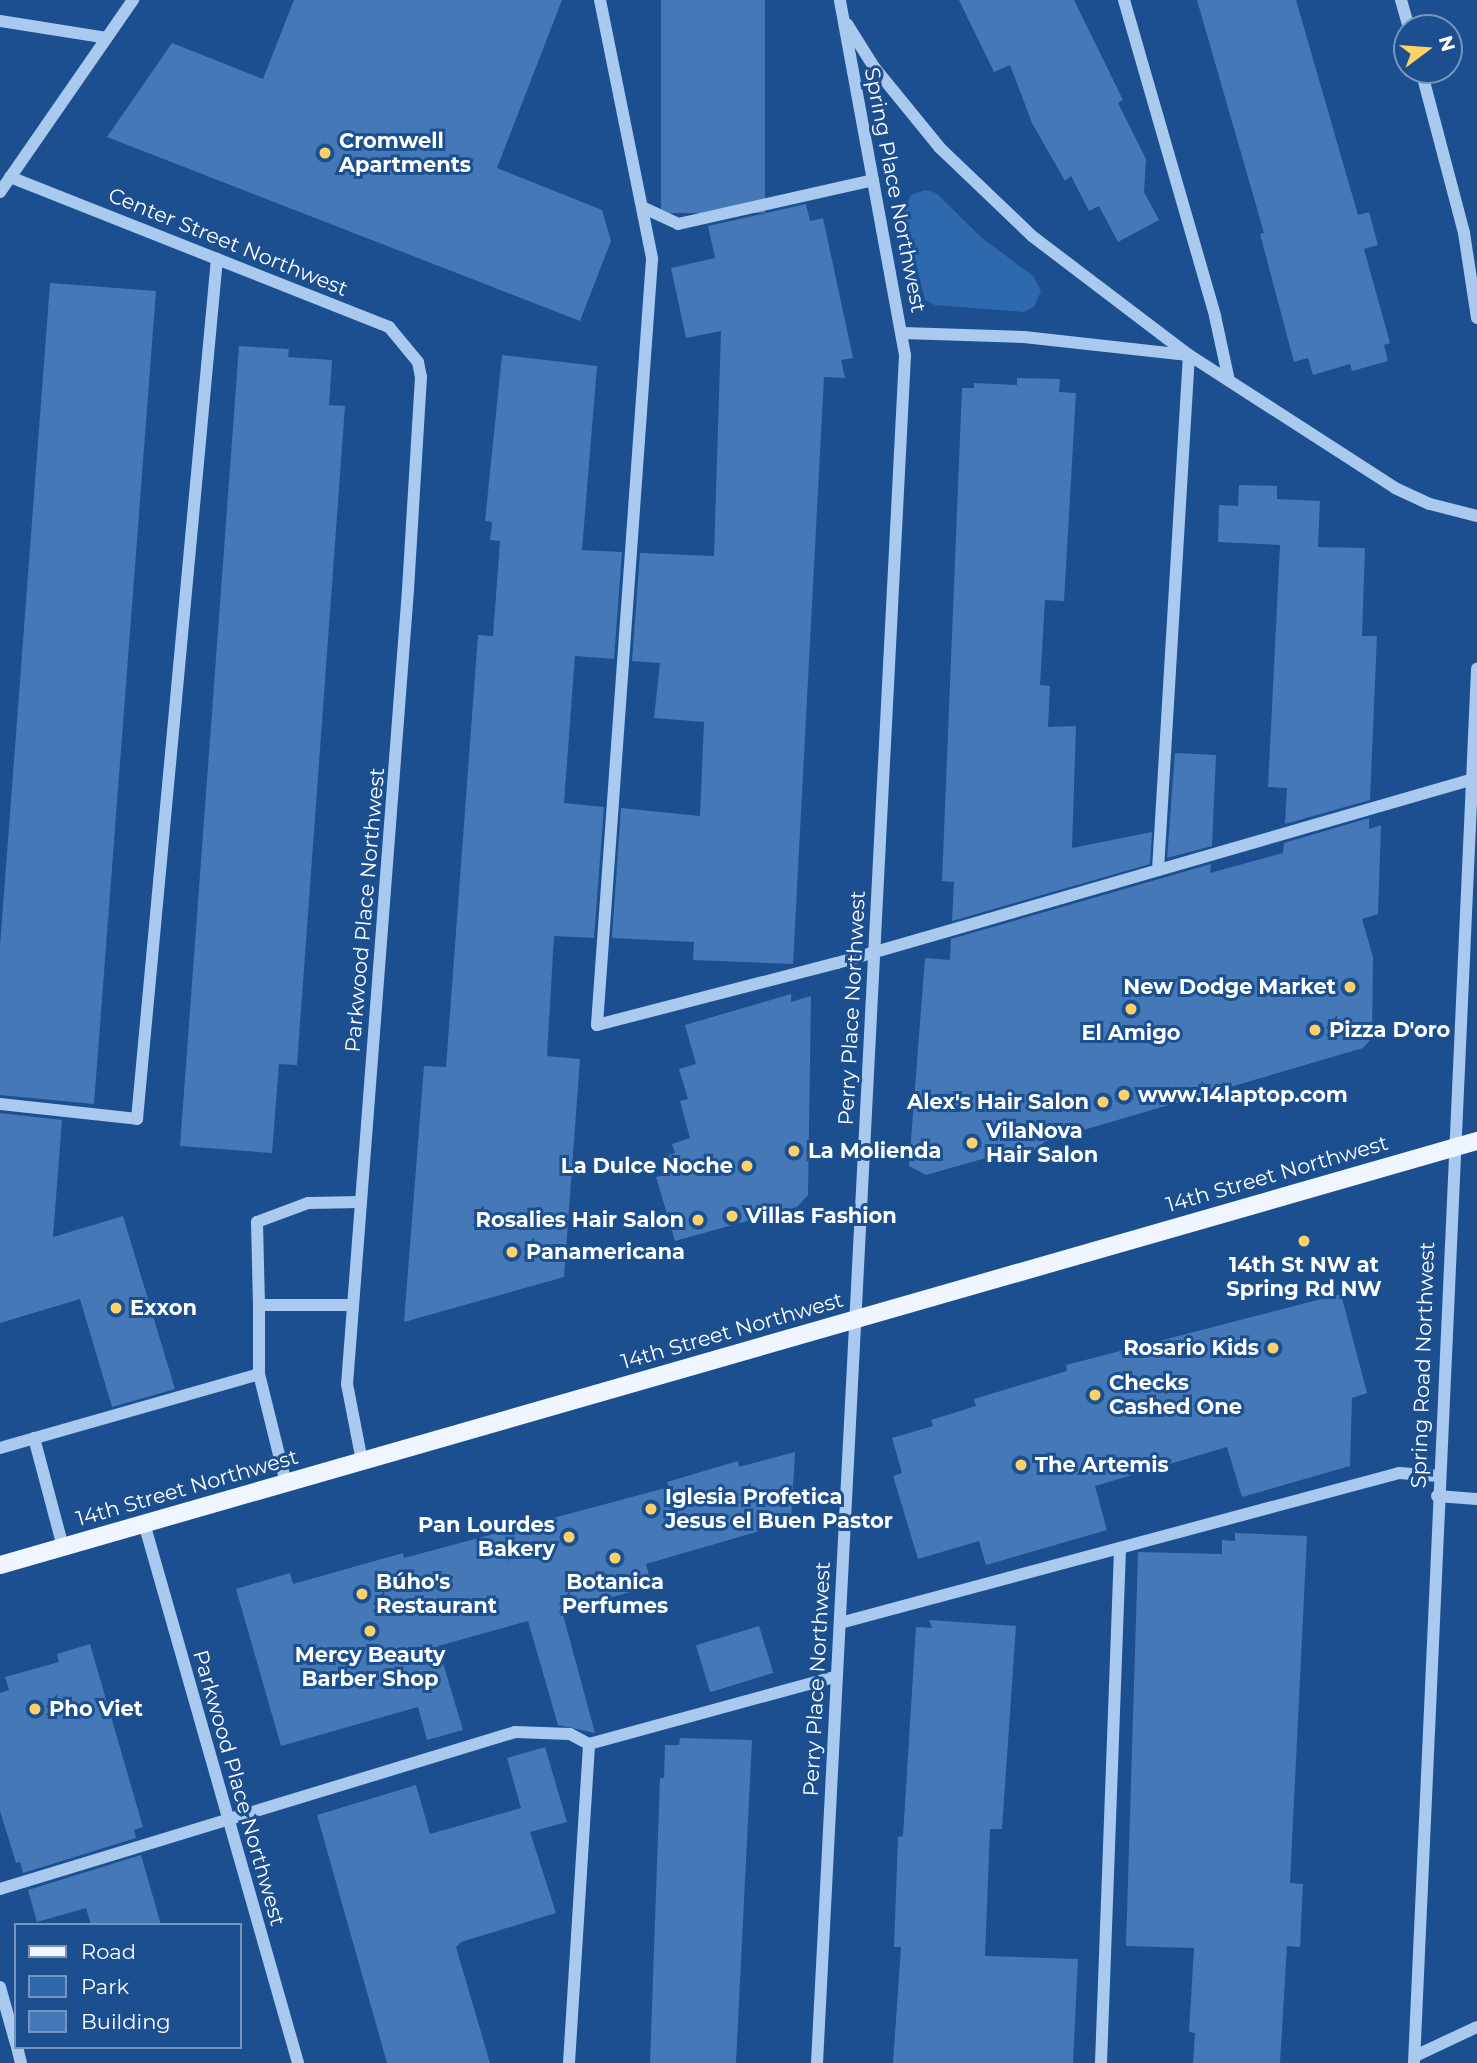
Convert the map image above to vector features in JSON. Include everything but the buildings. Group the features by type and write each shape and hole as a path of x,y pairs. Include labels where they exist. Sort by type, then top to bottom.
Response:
{"main road":[{"name":"14th Street Northwest","path":"0,1565 1477,1141"}],"street":[{"path":"0,192 133,0"},
{"path":"600,0 652,259 597,1025 876,952 1474,779"},
{"name":"Spring Place Northwest","path":"840,0 903,333 1024,337 1189,355"},
{"path":"1124,0 1215,316 1229,382"},
{"path":"0,21 107,38"},
{"name":"Spring Place Northwest","path":"845,21 909,111 983,193 1032,236 1189,355 1395,488 1430,504 1477,516"},
{"path":"1425,84 1464,233 1477,318"},
{"name":"Center Street Northwest","path":"10,177 389,327 418,362"},
{"path":"642,207 678,225 873,180"},
{"path":"0,1104 137,1119 217,258"},
{"name":"Perry Place Northwest","path":"817,2063 876,952 903,333"},
{"path":"1158,870 1189,355"},
{"name":"Parkwood Place Northwest","path":"362,1461 347,1384 407,604 421,377 418,362"},
{"name":"Spring Road Northwest","path":"1415,2059 1437,1496 1474,779 1477,668"},
{"path":"286,1483 260,1374 257,1222 308,1203 360,1202"},
{"path":"259,1306 352,1306"},
{"path":"0,1448 260,1374"},
{"path":"34,1438 63,1547"},
{"path":"840,1623 1399,1473 1439,1476"},
{"path":"1437,1496 1477,1499"},
{"name":"Parkwood Place Northwest","path":"144,1523 298,2063"},
{"path":"1101,2063 1120,1549"},
{"path":"0,1889 229,1823 515,1732 570,1734 589,1744 836,1676"},
{"path":"569,2063 589,1744"},
{"path":"0,1987 14,2039"},
{"path":"1415,2059 1477,2027"}],"green space":[{"path":"925,190 936,193 982,238 1033,276 1041,291 1034,307 1024,312 935,305 925,300 903,211 911,195"}],"place":[{"name":"Cromwell Apartments","path":"325,153"},
{"name":"New Dodge Market","path":"1350,987"},
{"name":"El Amigo","path":"1131,1009"},
{"name":"Pizza D'oro","path":"1315,1030"},
{"name":"www.14laptop.com","path":"1124,1095"},
{"name":"Alex's Hair Salon","path":"1103,1102"},
{"name":"VilaNova Hair Salon","path":"972,1143"},
{"name":"La Molienda","path":"794,1151"},
{"name":"La Dulce Noche","path":"747,1166"},
{"name":"Villas Fashion","path":"732,1216"},
{"name":"Rosalies Hair Salon","path":"698,1220"},
{"name":"14th St NW at Spring Rd NW","path":"1304,1241"},
{"name":"Panamericana","path":"512,1252"},
{"name":"Exxon","path":"116,1308"},
{"name":"Rosario Kids","path":"1273,1348"},
{"name":"Checks Cashed One","path":"1095,1395"},
{"name":"The Artemis","path":"1021,1465"},
{"name":"Iglesia Profetica Jesus el Buen Pastor","path":"651,1509"},
{"name":"Pan Lourdes Bakery","path":"569,1537"},
{"name":"Botanica Perfumes","path":"615,1558"},
{"name":"Búho's Restaurant","path":"362,1594"},
{"name":"Mercy Beauty Barber Shop","path":"370,1631"},
{"name":"Pho Viet","path":"35,1709"}]}
